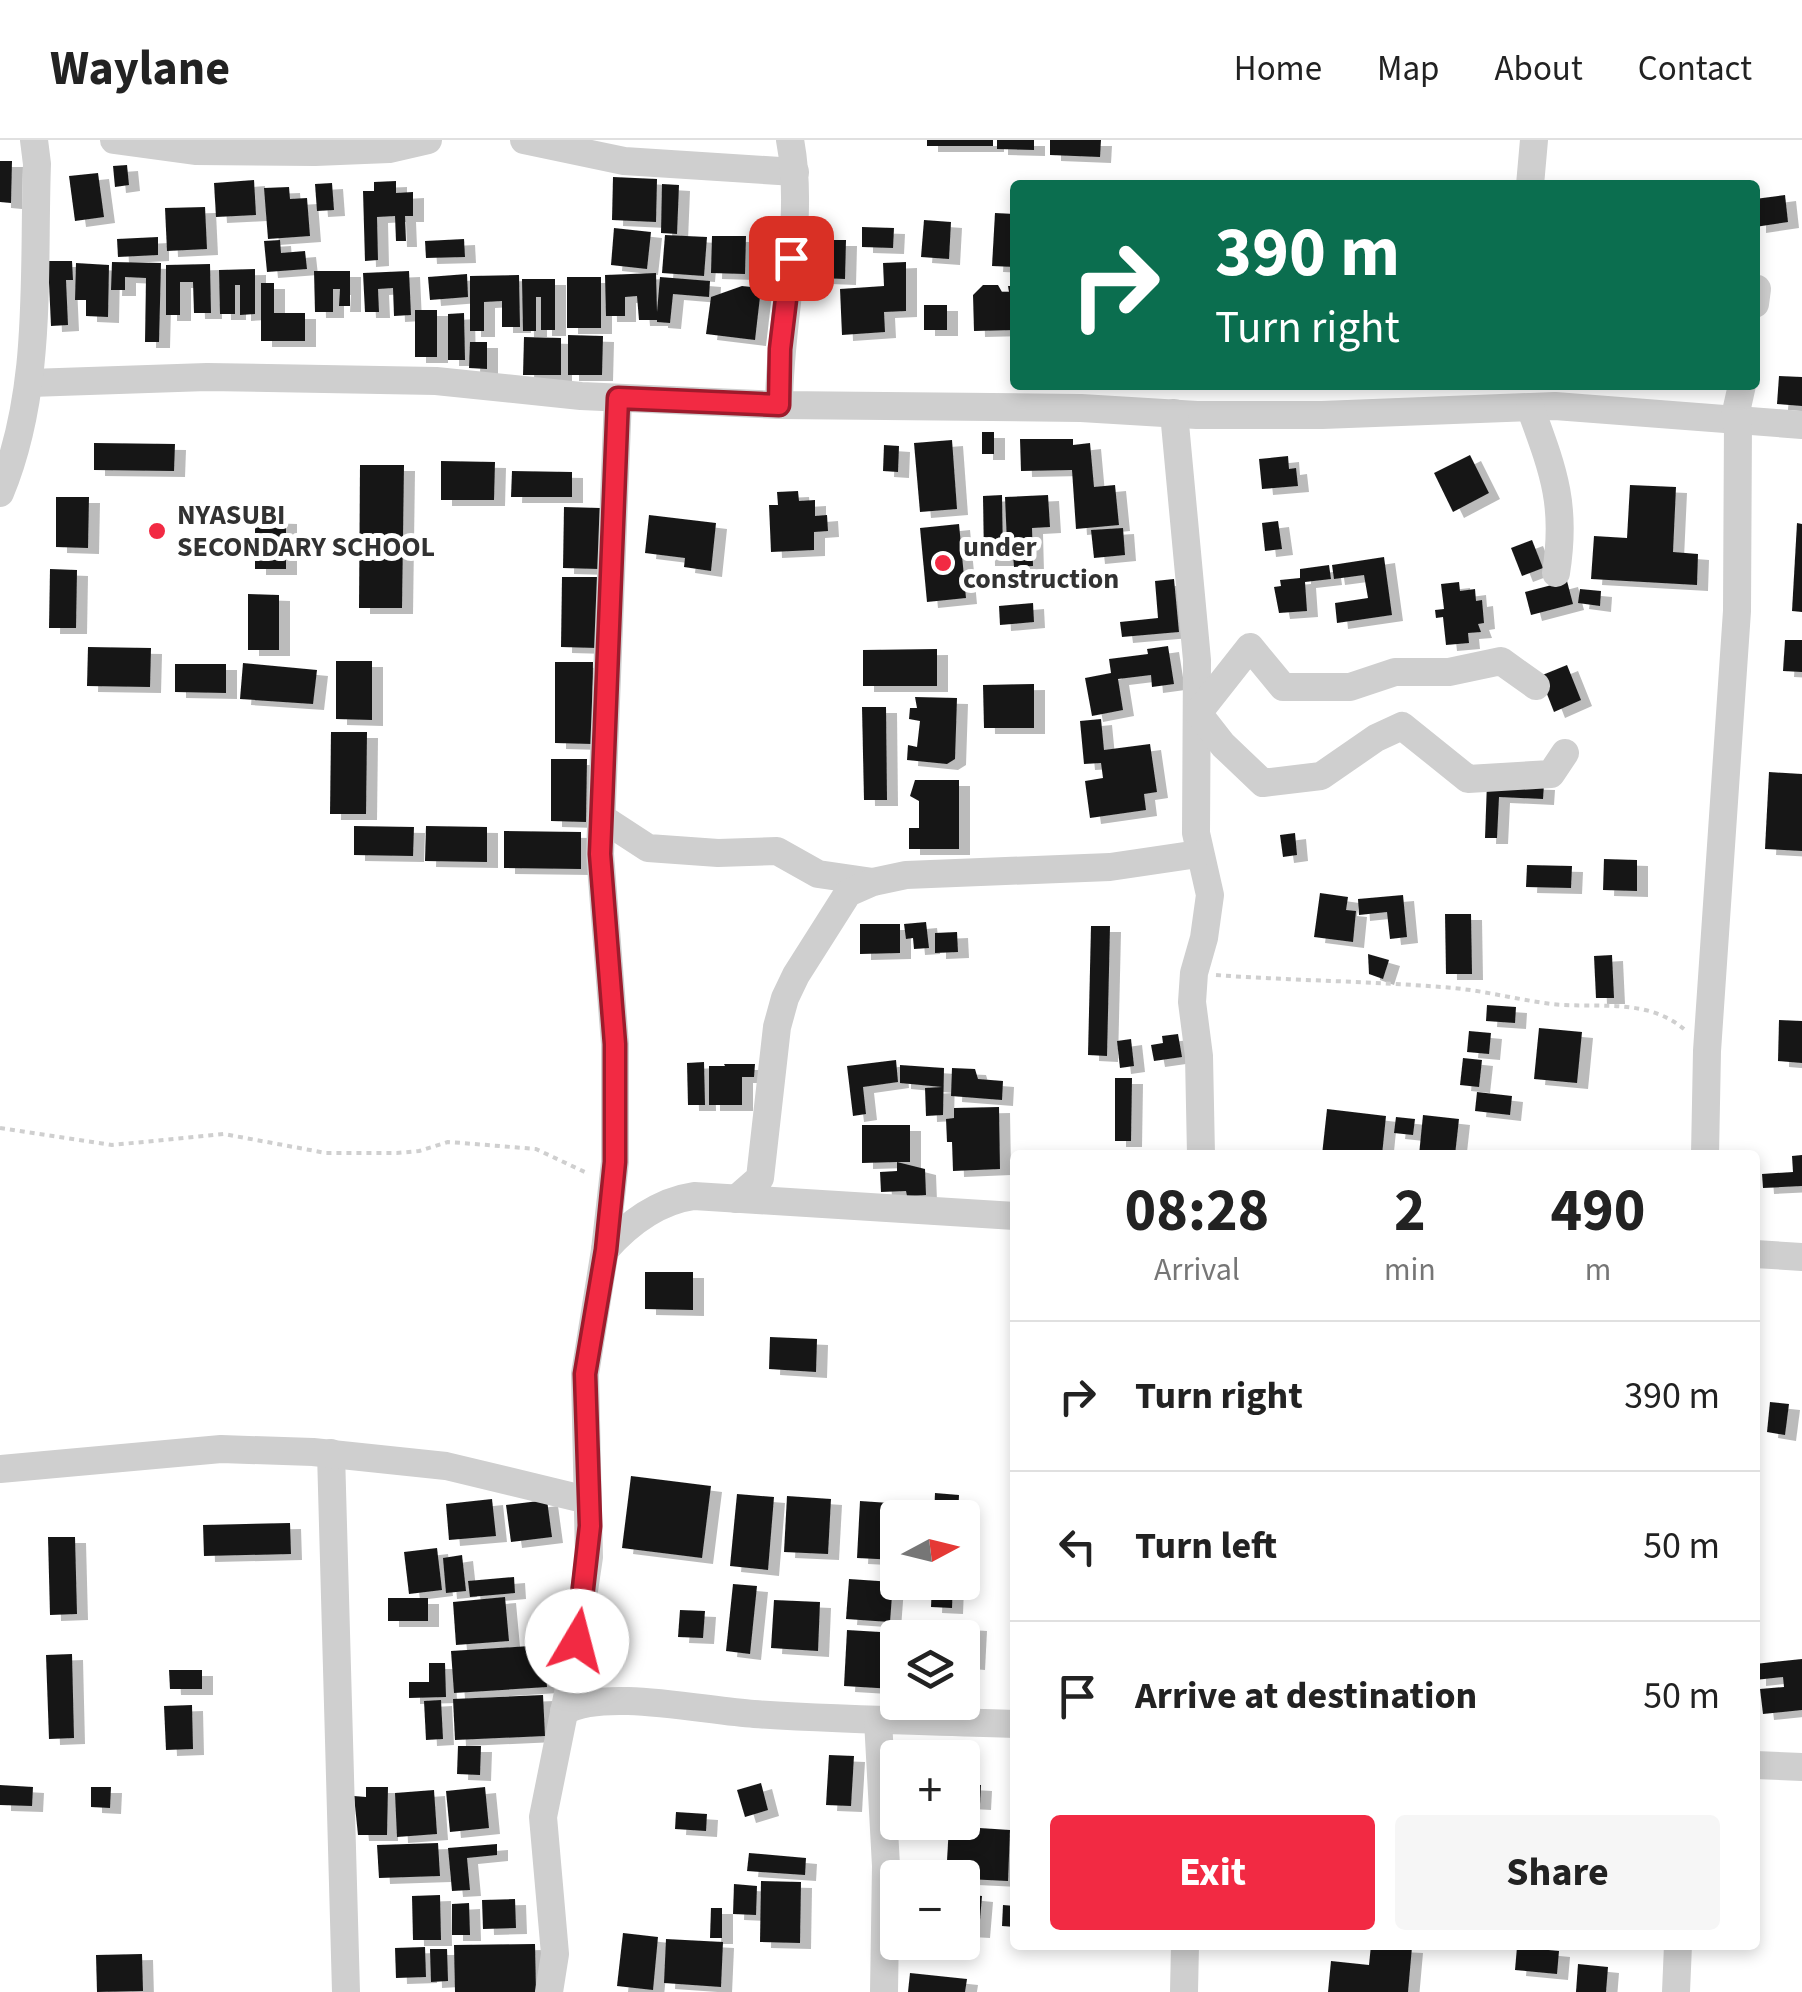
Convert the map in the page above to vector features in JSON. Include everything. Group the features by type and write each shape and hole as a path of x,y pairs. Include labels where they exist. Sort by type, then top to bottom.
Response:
{"street":[{"path":"0,493 15,456 30,383 37,164 34,140"},
{"path":"114,140 195,151 315,152 389,150 428,140"},
{"path":"524,140 624,161 796,172"},
{"path":"779,405 780,349 796,172 790,140"},
{"path":"1530,180 1534,140"},
{"path":"30,383 207,377 356,378 436,381 618,398 779,405 931,404 1322,416 1454,410 1540,399 1802,425"},
{"path":"1454,410 1483,390"},
{"path":"1705,1150 1707,1047 1738,611 1736,421 1741,390"},
{"path":"578,1992 549,1990 556,1954 543,1817 588,1557 585,1374 606,1250 613,1177 616,1080 601,873 618,398"},
{"path":"1540,399 1562,524 1556,573"},
{"path":"1174,413 1197,660 1198,854 1210,895 1192,1002 1199,1056 1201,1150"},
{"path":"1198,713 1250,647 1283,687 1350,688 1395,672 1450,672 1501,662 1536,686"},
{"path":"1198,713 1223,745 1263,783 1321,776 1376,738 1402,726 1468,780 1552,774 1565,753"},
{"path":"602,818 648,848 718,854 777,851 818,874 873,882"},
{"path":"736,1198 760,1178 771,1067 785,998 848,893 873,882 906,875 1110,867 1198,854"},
{"path":"606,1250 624,1230 680,1198 1010,1216"},
{"path":"1760,1254 1802,1256"},
{"path":"0,1469 221,1449 331,1453 446,1466 587,1500"},
{"path":"331,1453 346,1992"},
{"path":"564,1711 583,1702 624,1702 750,1714 1010,1724"},
{"path":"878,1720 886,1866 884,1992"},
{"path":"1760,1765 1802,1768"},
{"path":"1184,1992 1185,1950"},
{"path":"1676,1992 1678,1950"}],"path":[{"path":"1194,973 1456,988 1512,1000 1574,1006 1621,1005 1648,1009 1678,1024 1707,1047"},
{"path":"0,1128 112,1146 224,1134 326,1153 397,1153 448,1142 462,1143 536,1149 590,1175 613,1177"}],"building":[{"path":"927,140 993,140 993,146 927,146"},
{"path":"997,140 1034,140 1034,150 997,149"},
{"path":"1050,140 1101,140 1100,157 1050,155"},
{"path":"0,161 12,161 11,203 0,202"},
{"path":"127,165 129,185 115,187 113,166"},
{"path":"98,173 104,217 75,221 69,176"},
{"path":"613,177 657,179 656,222 612,220"},
{"path":"254,180 256,215 216,217 214,183"},
{"path":"396,181 396,193 413,192 413,216 405,216 406,241 396,241 395,216 377,217 378,260 365,261 363,191 374,191 374,182"},
{"path":"332,183 334,210 317,211 315,184"},
{"path":"662,184 679,185 677,234 661,233"},
{"path":"289,187 290,199 307,198 310,236 268,239 264,188"},
{"path":"1785,195 1788,222 1760,226 1760,198"},
{"path":"205,207 207,249 167,251 165,208"},
{"path":"995,213 1010,214 1010,267 992,266"},
{"path":"924,220 951,222 949,259 921,257"},
{"path":"862,227 894,228 893,248 862,247"},
{"path":"614,228 651,232 647,269 611,265"},
{"path":"665,235 707,237 704,276 662,273"},
{"path":"712,236 746,236 745,274 711,273"},
{"path":"158,237 158,255 118,257 117,239"},
{"path":"464,239 465,257 426,258 425,241"},
{"path":"280,240 281,253 305,251 307,269 267,272 264,241"},
{"path":"821,240 846,240 845,279 820,278"},
{"path":"48,261 72,261 73,280 66,280 68,325 51,326"},
{"path":"112,262 161,263 159,342 145,342 146,278 125,277 125,290 111,290"},
{"path":"906,262 906,311 884,312 885,332 842,335 840,289 884,286 883,263"},
{"path":"76,263 109,265 108,317 86,316 86,300 75,300"},
{"path":"210,264 211,313 194,313 193,282 180,282 180,315 166,315 166,265"},
{"path":"255,269 255,314 240,315 240,285 235,285 235,314 220,314 219,270"},
{"path":"314,271 350,271 350,306 339,306 340,289 333,289 333,312 315,312"},
{"path":"409,271 411,315 394,316 393,288 378,289 379,312 365,312 363,273"},
{"path":"656,273 657,312 660,277 710,281 709,297 673,294 670,323 639,320 637,296 625,297 625,316 606,316 605,275"},
{"path":"467,274 468,297 430,300 428,277"},
{"path":"519,275 520,327 502,327 502,301 484,302 484,331 470,331 470,276"},
{"path":"567,277 601,277 601,328 567,328"},
{"path":"522,279 555,279 555,330 541,330 541,297 536,297 536,331 523,331"},
{"path":"261,283 274,283 274,313 305,313 305,341 261,341"},
{"path":"983,285 998,285 1002,292 1009,292 1010,286 1010,330 974,331 973,295"},
{"path":"742,286 761,288 755,340 706,334 711,297"},
{"path":"924,305 947,305 947,330 924,330"},
{"path":"415,310 437,310 437,357 415,357"},
{"path":"464,313 465,360 448,360 448,314"},
{"path":"568,335 603,336 602,375 568,375"},
{"path":"524,337 561,338 561,375 523,375"},
{"path":"470,342 487,342 487,369 469,368"},
{"path":"1779,376 1802,377 1802,406 1777,404"},
{"path":"982,432 994,432 994,454 982,454"},
{"path":"1020,439 1073,439 1073,445 1090,443 1094,487 1115,485 1119,525 1076,529 1072,470 1021,471"},
{"path":"952,440 957,509 920,512 914,443"},
{"path":"94,443 175,444 174,471 94,470"},
{"path":"884,445 899,446 898,472 883,471"},
{"path":"1470,455 1489,493 1453,512 1434,473"},
{"path":"1288,456 1289,469 1296,468 1298,486 1262,489 1259,459"},
{"path":"441,461 495,462 494,500 441,500"},
{"path":"360,465 404,465 402,608 359,608"},
{"path":"512,471 572,472 572,497 511,497"},
{"path":"1630,485 1676,487 1673,552 1698,554 1697,585 1591,579 1594,536 1627,538"},
{"path":"798,491 799,501 815,500 815,516 827,515 828,531 814,532 814,550 771,552 769,505 778,505 777,492"},
{"path":"1002,495 1003,560 984,560 983,496"},
{"path":"1048,495 1050,527 1032,528 1033,566 1014,567 1012,543 1007,543 1005,497"},
{"path":"56,497 89,497 88,548 56,547"},
{"path":"564,507 600,508 599,569 563,568"},
{"path":"649,515 716,523 711,571 684,567 685,558 645,553"},
{"path":"255,517 286,518 286,569 255,569"},
{"path":"1278,521 1282,549 1265,551 1262,523"},
{"path":"1797,523 1802,524 1802,612 1792,611"},
{"name":"under construction","path":"959,524 966,598 927,602 920,528"},
{"path":"1123,528 1125,555 1094,558 1091,530"},
{"path":"1532,540 1543,568 1522,576 1511,548"},
{"path":"1384,557 1392,615 1337,623 1335,603 1368,598 1364,575 1334,579 1332,565"},
{"path":"1329,565 1331,579 1305,582 1307,611 1279,613 1274,587 1281,586 1280,580 1300,578 1300,569"},
{"path":"50,569 77,570 76,628 49,628"},
{"path":"562,577 598,577 597,648 561,647"},
{"path":"1174,579 1179,632 1122,637 1120,622 1158,618 1155,581"},
{"path":"1567,581 1573,604 1531,615 1525,592"},
{"path":"1459,582 1460,591 1475,589 1476,601 1482,600 1484,623 1478,624 1481,632 1468,633 1469,643 1446,645 1443,617 1436,618 1435,610 1444,609 1441,584"},
{"path":"1580,589 1601,591 1600,606 1578,603"},
{"path":"248,594 279,595 279,650 248,650"},
{"path":"1033,603 1034,622 1000,625 999,606"},
{"path":"1785,640 1802,640 1802,672 1783,671"},
{"path":"1168,646 1174,684 1152,687 1151,675 1118,679 1123,710 1092,716 1085,678 1111,673 1109,659 1148,654 1147,649"},
{"path":"88,647 151,648 150,687 87,686"},
{"path":"937,649 937,686 863,686 863,650"},
{"path":"336,661 372,661 372,720 336,719"},
{"path":"555,662 593,662 592,744 555,743"},
{"path":"243,663 317,670 313,704 240,699"},
{"path":"175,664 226,664 226,693 175,692"},
{"path":"1567,665 1581,700 1554,712 1540,676"},
{"path":"1034,684 1034,728 984,728 983,685"},
{"path":"915,697 957,698 955,759 947,764 907,760 908,745 917,747 920,721 909,719 910,708 917,708"},
{"path":"862,707 886,707 887,800 864,800"},
{"path":"1101,719 1104,750 1150,744 1157,792 1144,794 1146,810 1090,818 1085,781 1103,778 1101,763 1084,764 1080,721"},
{"path":"331,732 367,732 366,814 330,814"},
{"path":"551,759 587,759 586,822 551,821"},
{"path":"1769,772 1802,774 1802,851 1765,849"},
{"path":"915,780 959,780 959,849 909,849 909,828 919,828 919,801 910,796"},
{"path":"1487,782 1544,784 1543,799 1499,797 1497,838 1485,838"},
{"path":"354,826 414,827 413,856 354,855"},
{"path":"426,826 487,827 487,862 425,861"},
{"path":"504,831 581,832 581,869 504,868"},
{"path":"1295,833 1297,855 1283,857 1280,835"},
{"path":"1604,859 1637,860 1637,891 1603,890"},
{"path":"1527,865 1572,866 1571,888 1526,887"},
{"path":"1320,893 1348,897 1346,910 1356,911 1353,942 1314,937"},
{"path":"1403,895 1407,937 1390,939 1387,912 1359,915 1358,899"},
{"path":"1445,914 1471,914 1472,974 1446,974"},
{"path":"926,922 929,948 914,949 913,938 906,939 904,924"},
{"path":"860,924 900,924 900,953 860,954"},
{"path":"1091,926 1110,926 1107,1056 1088,1055"},
{"path":"957,932 958,952 935,953 935,933"},
{"path":"1368,954 1389,960 1383,979 1369,974"},
{"path":"1612,955 1614,998 1596,998 1594,956"},
{"path":"1487,1005 1516,1007 1515,1023 1486,1021"},
{"path":"1779,1020 1802,1021 1802,1063 1778,1061"},
{"path":"1539,1028 1582,1032 1577,1083 1534,1079"},
{"path":"1469,1031 1491,1033 1489,1054 1467,1052"},
{"path":"1178,1034 1182,1057 1154,1061 1151,1045 1163,1043 1162,1036"},
{"path":"1131,1039 1134,1066 1120,1068 1117,1041"},
{"path":"1463,1058 1482,1060 1479,1087 1460,1085"},
{"path":"896,1060 898,1082 863,1087 866,1114 853,1116 847,1066"},
{"path":"704,1062 705,1105 688,1105 687,1063"},
{"path":"755,1064 754,1077 742,1077 742,1105 709,1105 709,1066"},
{"path":"900,1065 944,1068 943,1115 926,1116 925,1088 942,1087 900,1083"},
{"path":"952,1068 975,1069 978,1079 1003,1081 1002,1100 951,1096"},
{"path":"1115,1078 1132,1078 1131,1141 1115,1141"},
{"path":"1477,1092 1512,1096 1510,1115 1475,1111"},
{"path":"999,1107 1000,1169 953,1171 946,1119 954,1118 954,1108"},
{"path":"1327,1109 1386,1116 1383,1150 1323,1150"},
{"path":"1423,1115 1459,1119 1456,1150 1420,1150"},
{"path":"1396,1117 1415,1119 1413,1135 1394,1133"},
{"path":"862,1125 910,1125 910,1162 862,1163"},
{"path":"1802,1155 1802,1186 1763,1188 1762,1174 1793,1172 1792,1156"},
{"path":"897,1162 925,1169 926,1195 881,1192 880,1172 897,1171"},
{"path":"645,1272 693,1272 693,1310 645,1309"},
{"path":"770,1337 817,1339 816,1372 769,1369"},
{"path":"1770,1402 1789,1404 1785,1435 1767,1432"},
{"path":"631,1476 711,1486 702,1558 622,1548"},
{"path":"935,1493 959,1495 959,1500 935,1500"},
{"path":"737,1494 774,1497 768,1570 730,1566"},
{"path":"787,1496 831,1499 828,1554 784,1552"},
{"path":"492,1499 496,1536 449,1540 446,1504"},
{"path":"547,1500 552,1537 511,1542 506,1505"},
{"path":"860,1501 880,1502 880,1559 857,1558"},
{"path":"290,1523 291,1554 204,1556 203,1525"},
{"path":"48,1537 75,1537 77,1614 50,1615"},
{"path":"437,1548 442,1590 409,1594 404,1552"},
{"path":"462,1555 466,1591 446,1593 443,1558"},
{"path":"514,1577 515,1593 470,1597 468,1581"},
{"path":"849,1579 880,1581 880,1600 892,1600 890,1620 846,1619"},
{"path":"733,1584 757,1586 750,1654 726,1651"},
{"path":"505,1597 509,1641 456,1645 453,1602"},
{"path":"388,1598 428,1598 428,1621 388,1621"},
{"path":"774,1600 820,1602 818,1651 771,1648"},
{"path":"931,1600 952,1600 952,1608 931,1607"},
{"path":"680,1610 705,1611 703,1638 678,1637"},
{"path":"847,1630 880,1632 880,1688 844,1686"},
{"path":"545,1645 547,1687 454,1693 451,1651"},
{"path":"72,1654 74,1738 49,1739 46,1655"},
{"path":"1802,1659 1802,1710 1763,1714 1760,1689 1784,1687 1783,1677 1760,1679 1760,1663"},
{"path":"429,1663 445,1663 446,1697 409,1698 409,1682 429,1682"},
{"path":"169,1670 202,1670 202,1689 170,1689"},
{"path":"543,1695 545,1736 455,1740 453,1699"},
{"path":"441,1700 443,1739 426,1740 424,1701"},
{"path":"192,1705 193,1749 166,1750 164,1706"},
{"path":"458,1746 481,1746 480,1775 457,1774"},
{"path":"829,1755 854,1756 851,1806 826,1805"},
{"path":"761,1783 768,1810 745,1817 737,1790"},
{"path":"0,1785 33,1787 32,1806 0,1805"},
{"path":"91,1787 111,1787 110,1808 91,1807"},
{"path":"366,1787 388,1787 387,1835 358,1835 354,1796 366,1797"},
{"path":"485,1787 489,1828 450,1832 446,1791"},
{"path":"434,1790 437,1834 397,1837 395,1793"},
{"path":"676,1812 707,1814 706,1831 675,1829"},
{"path":"980,1828 1010,1830 1008,1881 980,1880 980,1860 947,1860 948,1840 980,1840"},
{"path":"438,1843 440,1876 379,1878 377,1845"},
{"path":"497,1844 497,1855 467,1858 470,1890 452,1891 448,1848"},
{"path":"749,1853 806,1858 805,1875 747,1871"},
{"path":"761,1881 801,1882 800,1943 760,1942"},
{"path":"734,1884 757,1886 756,1915 733,1914"},
{"path":"440,1895 441,1940 413,1940 412,1896"},
{"path":"515,1899 516,1928 483,1929 482,1900"},
{"path":"469,1903 470,1935 452,1935 452,1904"},
{"path":"1003,1905 1010,1906 1010,1927 1002,1926"},
{"path":"711,1908 722,1908 722,1938 710,1938"},
{"path":"623,1933 658,1937 653,1990 617,1986"},
{"path":"666,1939 723,1942 721,1987 664,1983"},
{"path":"535,1944 536,1992 455,1992 454,1945"},
{"path":"425,1947 426,1977 396,1978 395,1948"},
{"path":"430,1949 447,1949 448,1981 431,1982"},
{"path":"1370,1950 1412,1950 1408,1992 1328,1992 1331,1961 1369,1965"},
{"path":"1517,1950 1559,1951 1557,1974 1515,1970"},
{"path":"142,1954 143,1991 97,1992 96,1955"},
{"path":"1578,1964 1608,1967 1606,1992 1576,1992"},
{"path":"910,1973 967,1979 965,1992 908,1992"}],"place":[{"name":"NYASUBI SECONDARY SCHOOL","path":"157,531"},
{"name":"under construction","path":"943,563"}],"route":[{"path":"577,1641 590,1526 585,1374 606,1250 615,1162 615,1044 600,854 618,398 779,405 780,349 791,258"}]}
